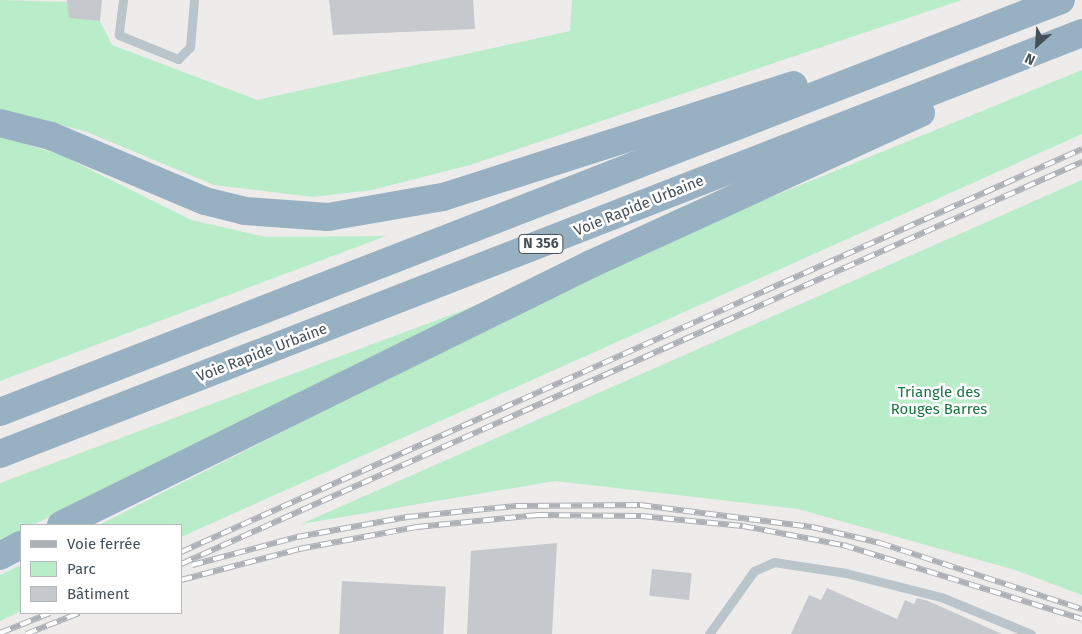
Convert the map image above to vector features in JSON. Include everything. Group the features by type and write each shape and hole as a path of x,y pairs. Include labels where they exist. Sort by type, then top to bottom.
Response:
{"highway":[{"path":"0,123 51,136 162,184 245,211 328,217 370,213 444,197 1059,0"},
{"name":"N 356","path":"0,412 1059,0"},
{"name":"Voie Rapide Urbaine","path":"0,454 1082,33"},
{"path":"63,524 591,264 911,118 1031,53"},
{"path":"0,556 20,546"}],"lane":[{"path":"123,0 119,35 178,59 190,47 194,0"},
{"path":"709,634 754,571 774,562 846,573 941,597 1031,634"}],"green space":[{"path":"0,0 70,2 69,17 100,21 112,45 257,100 570,31 572,0 962,0 470,165 372,190 313,197 214,185 87,132 0,109"},
{"path":"1082,70 1082,134 182,537 182,524 101,524 524,309 747,207"},
{"path":"0,136 61,155 191,220 266,237 386,236 0,381"},
{"name":"Triangle des Rouges Barres","path":"1082,180 1082,595 1015,570 798,509 555,481 301,524"},
{"path":"491,300 35,524 20,524 20,531 0,541 0,483"},
{"path":"20,565 20,611 0,621 0,575"}],"building":[{"path":"67,0 102,0 100,21 69,18"},
{"path":"329,0 473,0 475,29 333,35"},
{"path":"557,543 552,634 467,634 471,551"},
{"path":"652,569 692,573 689,600 649,596"},
{"path":"342,581 446,586 443,634 339,634"},
{"path":"827,588 897,619 905,600 914,604 917,598 928,601 1002,634 791,634 809,595 821,600"}],"railway":[{"path":"182,552 1082,149"},
{"path":"182,564 1082,162"},
{"path":"192,565 297,537 407,517 516,506 640,505 812,527 880,543 1082,609"},
{"path":"182,580 299,549 417,527 537,515 641,516 743,526 843,545 1082,619"},
{"path":"0,633 48,614"},
{"path":"26,634 76,614"}]}
